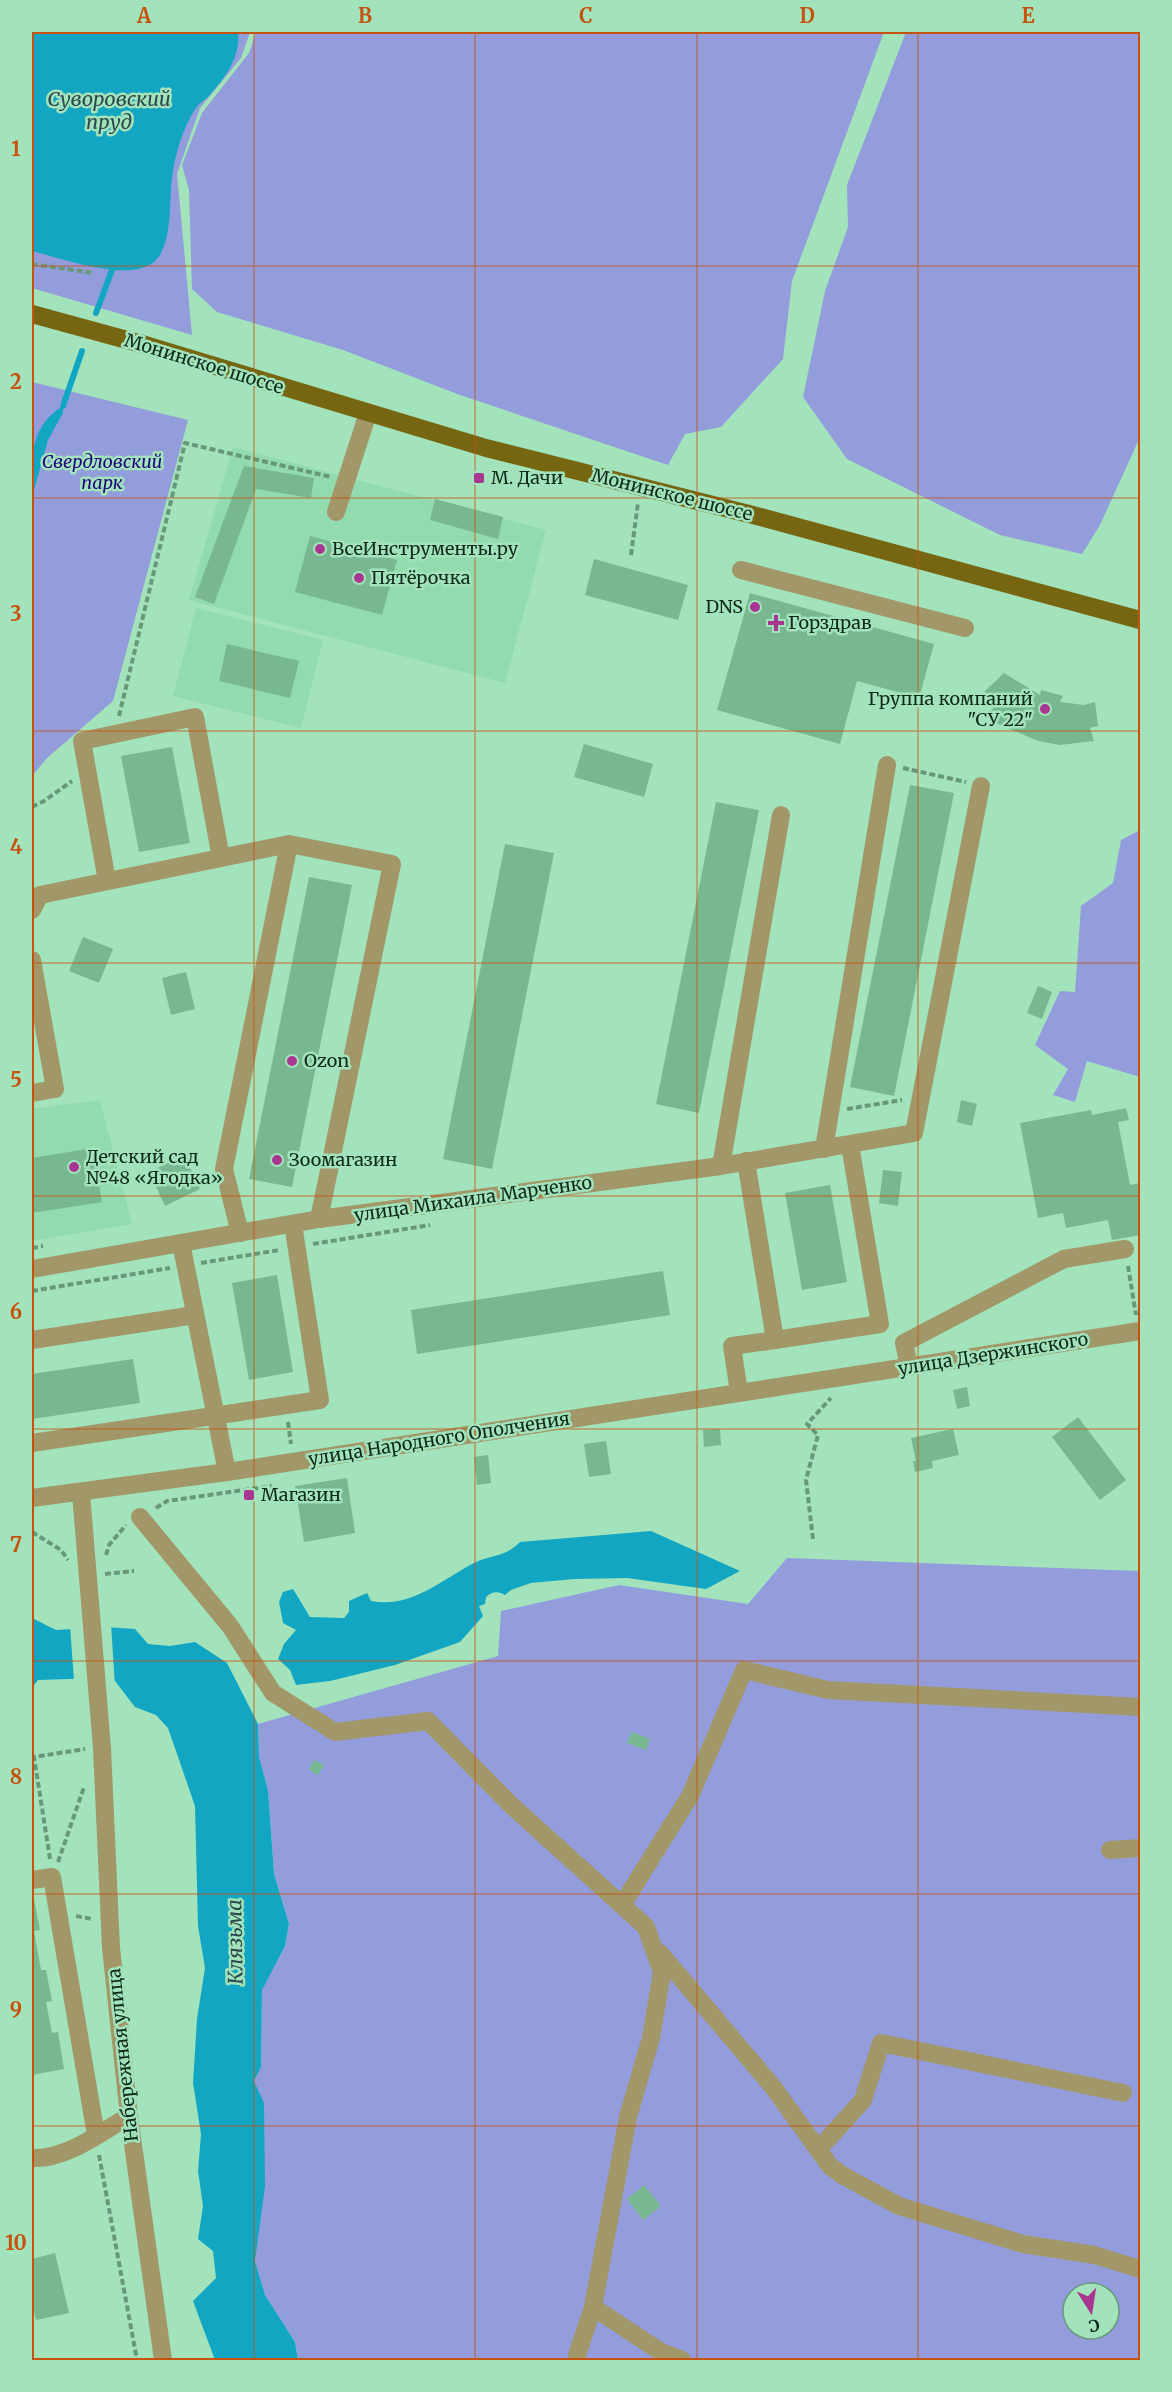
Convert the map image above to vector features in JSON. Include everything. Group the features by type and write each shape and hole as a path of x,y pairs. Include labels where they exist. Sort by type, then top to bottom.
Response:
{"main road":[{"name":"Монинское шоссе","path":"32,314 149,346 486,448 1140,620"}],"street":[{"path":"336,512 368,413"},
{"path":"741,570 965,628"},
{"path":"107,881 82,741 195,717 221,858"},
{"path":"824,1149 887,765"},
{"path":"919,1097 981,786"},
{"path":"721,1166 781,815"},
{"path":"240,1233 224,1168 288,844"},
{"path":"32,910 40,895 288,844 392,864 319,1220"},
{"path":"32,960 55,1089 32,1093"},
{"name":"улица Михаила Марченко","path":"32,1269 293,1224 721,1166 914,1133 919,1097"},
{"path":"739,1392 732,1346 880,1324 850,1145"},
{"path":"746,1161 775,1340"},
{"path":"32,1443 320,1400 293,1224"},
{"path":"181,1243 227,1472"},
{"path":"909,1366 904,1343 1064,1259 1125,1249"},
{"path":"32,1340 195,1315"},
{"name":"улица Дзержинского","path":"842,1383 909,1366 1138,1325"},
{"name":"улица Народного Ополчения","path":"32,1498 227,1472 739,1392 842,1383"},
{"name":"Набережная улица","path":"81,1493 95,1571 96,1753 111,1948 129,2116 164,2361"},
{"path":"140,1517 230,1626 273,1693 334,1732 428,1722 512,1806 645,1927 662,1972 651,2037 628,2117 593,2307 577,2355 578,2361"},
{"path":"622,1905 690,1796 744,1670 828,1690 1140,1707"},
{"path":"1110,1850 1140,1848"},
{"path":"32,1880 52,1877 96,2135"},
{"path":"652,1945 773,2087 830,2166 842,2175 899,2206 1023,2244 1094,2255 1140,2269"},
{"path":"818,2150 863,2100 881,2043 1123,2093"},
{"path":"32,2158 51,2156 86,2142 129,2116"},
{"path":"593,2307 661,2352 682,2361"}],"path":[{"path":"32,264 94,273"},
{"path":"114,735 185,443 346,481"},
{"path":"631,555 640,487"},
{"path":"32,807 69,785 86,764"},
{"path":"887,765 981,786"},
{"path":"829,1112 919,1097"},
{"path":"32,1291 436,1224"},
{"path":"1125,1249 1138,1325"},
{"path":"813,1539 807,1480 818,1435 807,1424 842,1383"},
{"path":"285,1406 292,1449"},
{"path":"104,1560 109,1545 120,1529 167,1502 283,1484"},
{"path":"32,1532 61,1550 70,1567"},
{"path":"95,1571 101,1575 134,1571"},
{"path":"52,1877 34,1757 88,1749 96,1753"},
{"path":"52,1877 87,1779"},
{"path":"58,1913 97,1920"},
{"path":"96,2135 137,2361"}],"shaded area":[{"path":"233,447 546,530 505,683 189,600"},
{"path":"196,608 323,640 301,728 173,696"},
{"name":"Детский сад №48 «Ягодка»","path":"100,1100 132,1224 32,1241 32,1109"}],"green space":[{"name":"Суворовский пруд","path":"32,32 250,32 241,58 200,108 177,174 192,335 32,288"},
{"path":"256,32 884,32 792,281 783,359 721,427 685,434 668,465 460,395 343,350 217,312 192,289 189,190 182,165 202,113 249,53"},
{"path":"906,32 1140,32 1140,437 1100,525 1082,554 1000,535 847,459 803,397 825,291 848,227 847,185"},
{"name":"Свердловский парк","path":"32,382 188,420 113,701 47,758 32,776"},
{"path":"1140,830 1140,1077 1087,1061 1075,1102 1053,1095 1068,1069 1035,1045 1060,991 1075,992 1081,906 1113,883 1121,840"},
{"path":"787,1558 1140,1571 1140,2360 298,2360 295,2342 265,2295 255,2261 258,2232 254,2081 261,2067 262,1989 285,1946 289,1924 274,1874 268,1790 259,1757 258,1724 498,1656 501,1611 619,1585 748,1604"}],"water":[{"name":"Суворовский пруд","path":"32,32 238,32 237,50 231,67 209,96 197,106 183,132 173,168 165,244 155,261 144,267 113,270 32,251"},
{"path":"63,406 63,413 48,440 32,497 32,459 38,435 43,424"},
{"path":"651,1531 740,1571 706,1589 627,1578 531,1583 511,1590 505,1595 493,1593 486,1597 485,1604 479,1606 483,1616 460,1642 395,1665 330,1681 296,1685 290,1670 278,1659 284,1644 296,1630 283,1623 279,1602 283,1592 293,1589 310,1617 344,1618 349,1612 349,1601 367,1593 371,1601 399,1601 412,1597 480,1560 509,1551 520,1542"},
{"name":"Клязьма","path":"32,1618 56,1630 105,1627 135,1629 148,1644 170,1646 195,1642 227,1663 258,1724 259,1757 268,1790 274,1874 289,1924 285,1946 262,1990 261,2067 254,2081 264,2103 265,2186 255,2261 265,2295 295,2342 298,2360 215,2360 193,2301 216,2278 213,2251 198,2239 203,2206 198,2171 201,2134 193,2083 197,2019 205,1968 198,1926 195,1806 168,1728 156,1715 135,1707 115,1681 103,1678 38,1680 32,1688"}],"pier":[{"path":"111,1624 115,1686 102,1681 74,1680 70,1626"}],"building":[{"path":"244,466 314,478 311,498 256,489 214,604 195,597"},
{"path":"435,499 503,517 498,539 430,520"},
{"path":"310,536 397,560 382,615 295,592"},
{"path":"594,559 688,585 678,620 585,595"},
{"path":"750,593 934,644 919,698 857,681 840,744 717,710"},
{"path":"227,644 299,661 290,698 219,681"},
{"name":"Группа компаний \"СУ 22\"","path":"1004,673 1040,695 1041,690 1063,696 1060,702 1084,705 1095,702 1098,726 1090,728 1094,741 1060,745 1038,741 996,723 987,715 996,705 984,692"},
{"path":"584,744 653,764 644,797 574,777"},
{"path":"172,747 190,843 139,852 121,756"},
{"path":"910,785 954,793 894,1096 850,1087"},
{"path":"716,802 759,810 699,1113 656,1104"},
{"path":"505,844 554,853 492,1169 443,1159"},
{"path":"309,877 352,885 292,1187 249,1179"},
{"path":"83,937 113,949 99,983 69,971"},
{"path":"186,972 195,1009 171,1015 162,978"},
{"path":"1038,986 1052,992 1042,1019 1027,1013"},
{"path":"961,1100 977,1104 972,1126 957,1122"},
{"path":"1126,1108 1129,1120 1118,1122 1130,1185 1140,1183 1140,1235 1112,1240 1108,1220 1066,1228 1063,1213 1038,1218 1020,1123 1091,1110 1092,1115"},
{"path":"93,1148 102,1202 32,1213 32,1158"},
{"path":"184,1155 200,1189 165,1206 149,1172"},
{"path":"883,1170 902,1172 898,1206 879,1203"},
{"path":"830,1185 847,1282 802,1290 785,1193"},
{"path":"663,1271 670,1315 417,1354 411,1310"},
{"path":"277,1275 293,1372 249,1380 232,1283"},
{"path":"133,1359 140,1403 32,1419 32,1374"},
{"path":"967,1387 970,1406 957,1409 953,1390"},
{"path":"1078,1417 1126,1480 1100,1500 1052,1437"},
{"path":"720,1429 721,1445 704,1447 703,1430"},
{"path":"953,1429 959,1455 932,1461 933,1468 915,1472 913,1461 916,1461 911,1438"},
{"path":"606,1441 611,1474 589,1477 584,1444"},
{"path":"488,1455 491,1483 477,1485 474,1457"},
{"path":"347,1478 355,1533 304,1542 295,1486"},
{"path":"632,1732 650,1739 646,1750 627,1743"},
{"path":"314,1760 324,1765 318,1775 309,1770"},
{"path":"32,1899 34,1899 40,1930 34,1931 41,1970 46,1970 52,2001 46,2002 52,2033 58,2032 64,2069 32,2075"},
{"path":"644,2185 661,2206 643,2220 627,2199"},
{"path":"55,2253 69,2313 36,2320 32,2301 32,2259"}],"waterway":[{"path":"96,313 112,270"},
{"path":"63,406 82,351"}],"place":[{"name":"М. Дачи","path":"479,478"},
{"name":"ВсеИнструменты.ру","path":"320,549"},
{"name":"Пятёрочка","path":"359,578"},
{"name":"DNS","path":"755,607"},
{"name":"Горздрав","path":"776,623"},
{"name":"Группа компаний \"СУ 22\"","path":"1045,709"},
{"name":"Ozon","path":"292,1061"},
{"name":"Зоомагазин","path":"277,1160"},
{"name":"Детский сад №48 «Ягодка»","path":"74,1167"},
{"name":"Магазин","path":"249,1495"}]}
